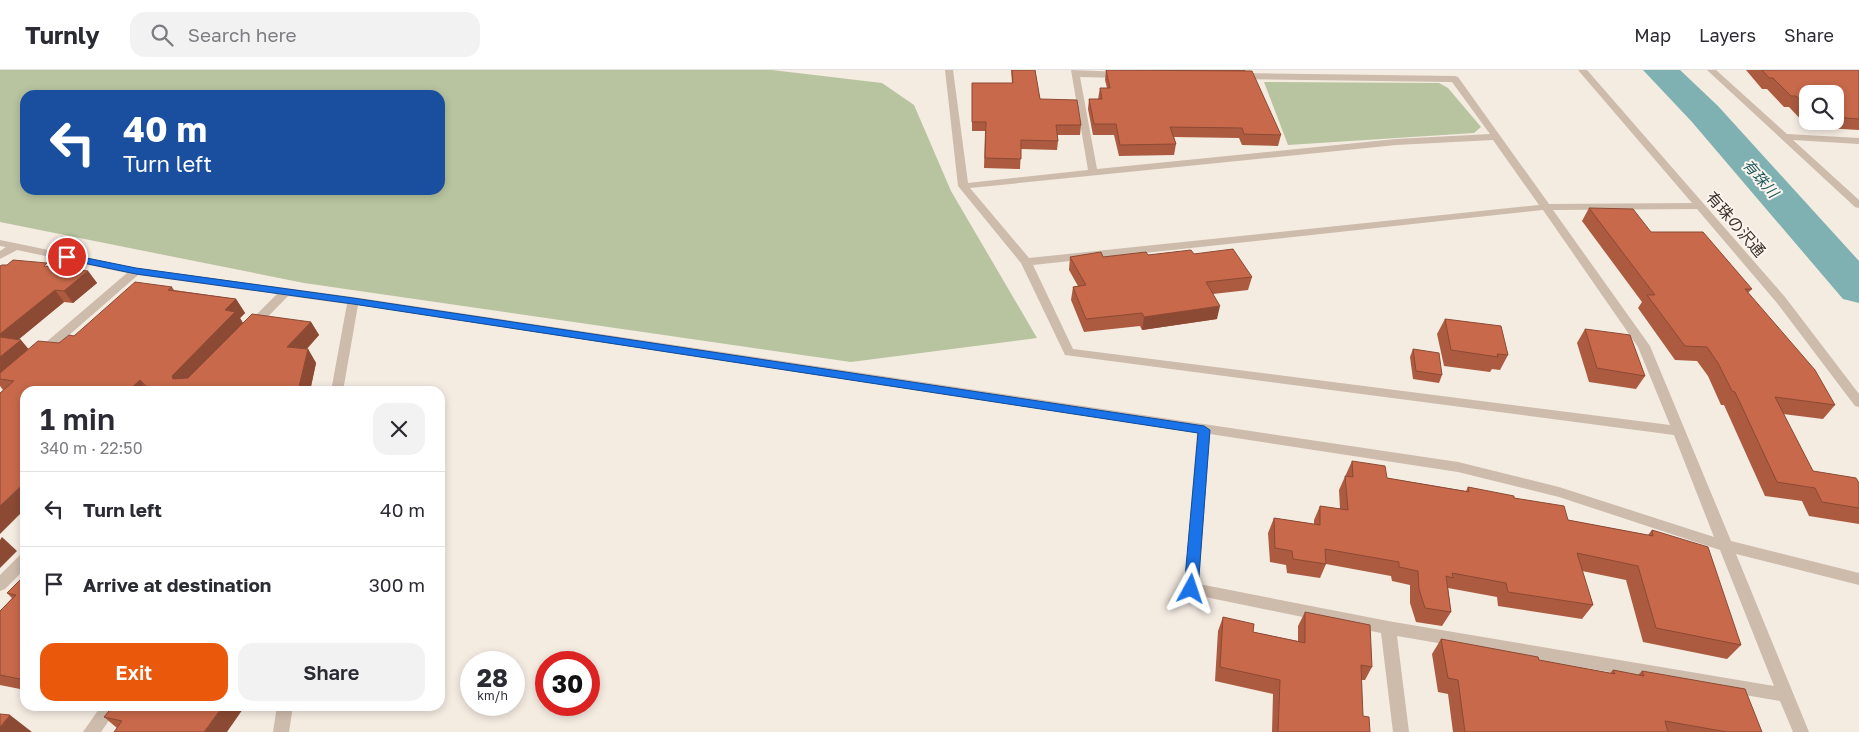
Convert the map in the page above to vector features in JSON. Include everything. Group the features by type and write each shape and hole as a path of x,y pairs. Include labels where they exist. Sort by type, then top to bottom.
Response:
{"street":[{"path":"949,70 962,186 1026,262 1069,352 1680,431"},
{"name":"有珠の沢通","path":"1582,70 1780,300 1859,403"},
{"path":"1711,70 1859,205"},
{"path":"1093,172 1076,72 1126,75"},
{"path":"1226,76 1455,79 1644,346 1801,732"},
{"path":"962,186 1396,142 1495,137"},
{"path":"1786,138 1859,141"},
{"path":"1026,262 1545,207 1699,206"},
{"path":"0,242 136,271 353,301 1458,467 1559,492 1726,546 1859,579"},
{"path":"0,256 15,246"},
{"path":"30,362 136,271"},
{"path":"244,335 285,292"},
{"path":"338,386 353,301"},
{"path":"1204,430 1191,589 1388,628 1787,695"},
{"path":"0,585 20,564"},
{"path":"1388,628 1401,732"},
{"path":"91,732 107,711"},
{"path":"281,732 284,711"}],"green space":[{"path":"0,70 772,70 882,83 914,105 951,191 1037,338 851,362 304,283 0,222"},
{"path":"1264,82 1439,83 1448,88 1481,127 1474,133 1288,145"}],"building":[{"path":"1012,70 1035,70 1040,99 1077,100 1081,125 1056,125 1058,141 1021,140 1021,159 985,158 986,122 972,122 972,83 1013,83"},
{"path":"1106,70 1252,71 1281,135 1244,134 1242,128 1170,127 1176,144 1120,145 1116,124 1094,124 1089,99 1102,99 1100,88 1110,88"},
{"path":"1762,70 1859,70 1859,119 1844,118 1844,85 1799,85 1799,99 1796,96 1791,96 1773,78 1769,78"},
{"path":"1589,208 1633,209 1651,232 1703,232 1752,289 1745,289 1815,370 1835,405 1775,397 1813,471 1856,478 1859,483 1859,508 1822,502 1815,488 1777,482 1735,392 1732,391 1718,363 1707,347 1685,346 1647,295 1655,295"},
{"path":"1233,249 1252,277 1206,282 1220,306 1144,317 1142,313 1086,319 1073,287 1086,285 1070,257 1101,252 1103,257 1146,252 1148,255 1191,250 1194,254"},
{"path":"13,260 47,263 44,266 88,271 64,291 55,290 0,334 0,266 7,265"},
{"path":"135,282 172,287 168,290 236,299 225,310 235,312 172,376 173,379 188,378 252,314 311,322 287,347 308,349 299,386 146,386 140,380 133,386 20,386 20,487 0,506 0,393 14,381 0,379 0,373 38,341 59,343 69,335 74,336"},
{"path":"1445,319 1501,326 1508,355 1497,354 1498,357 1451,350"},
{"path":"1585,329 1630,335 1645,376 1597,368"},
{"path":"0,337 21,340 0,357"},
{"path":"1413,349 1439,353 1442,375 1416,371"},
{"path":"1352,461 1385,466 1387,478 1469,492 1468,487 1514,496 1514,498 1564,506 1568,520 1653,536 1652,530 1708,547 1741,645 1656,628 1638,566 1577,553 1593,605 1508,592 1506,583 1452,573 1453,578 1446,576 1451,612 1425,608 1419,589 1418,571 1399,567 1399,562 1325,549 1326,564 1293,559 1292,551 1275,548 1274,518 1320,525 1320,506 1348,510 1345,476 1353,477"},
{"path":"20,580 20,679 0,675 0,611 16,595 7,593"},
{"path":"1305,612 1370,625 1372,667 1361,665 1363,716 1369,717 1370,732 1278,732 1280,680 1220,667 1223,617 1254,624 1253,632 1305,643"},
{"path":"1441,639 1615,674 1613,670 1644,676 1642,671 1745,689 1762,732 1727,732 1665,721 1668,732 1465,732 1458,680 1448,678"},
{"path":"109,711 219,711 204,732 114,732 122,721 104,717"},
{"path":"0,714 10,715 0,727"}],"waterway":[{"name":"有珠川","path":"1660,70 1705,114 1859,289"}],"route":[{"path":"67,257 136,271 353,301 1204,430 1191,589"}]}
